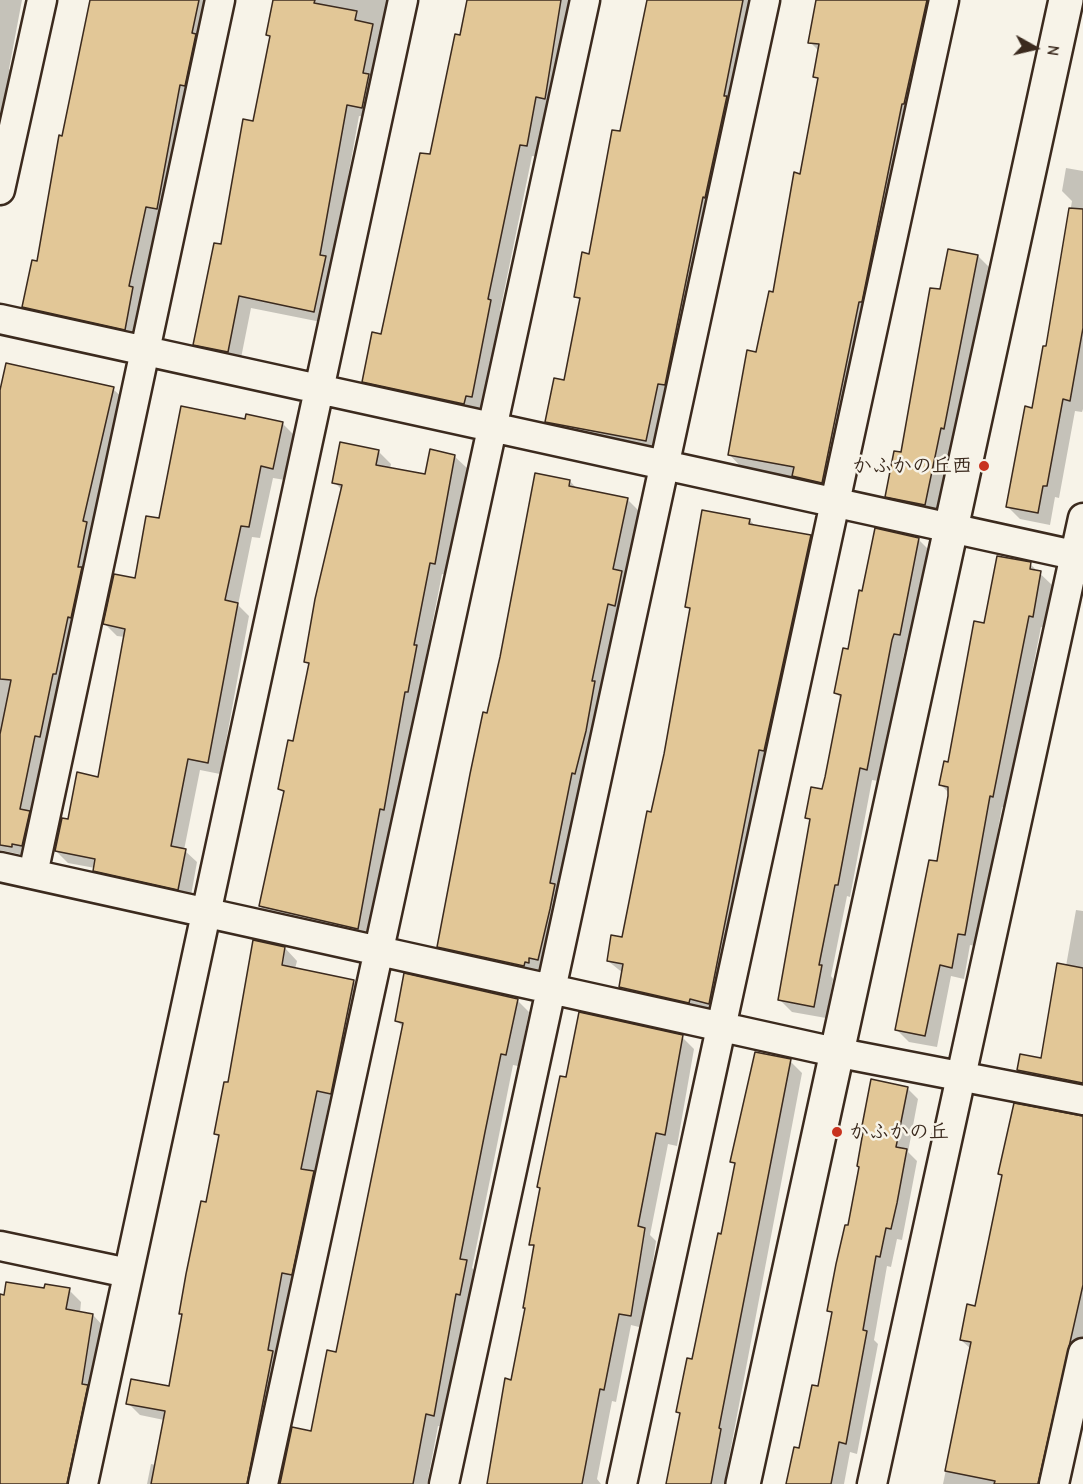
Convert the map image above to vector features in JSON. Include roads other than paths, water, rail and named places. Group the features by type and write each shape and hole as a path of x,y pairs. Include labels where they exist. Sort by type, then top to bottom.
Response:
{"street":[{"path":"0,190 42,0"},
{"path":"33,874 220,0"},
{"path":"83,1484 403,0"},
{"path":"263,1484 585,0"},
{"path":"444,1484 549,988 765,0"},
{"path":"622,1484 944,0"},
{"path":"743,1484 835,1052 952,528 1066,0"},
{"path":"0,319 1079,556"},
{"path":"872,1484 1079,556 1083,518"},
{"path":"0,867 835,1052 1083,1100"},
{"path":"0,1246 128,1273"},
{"path":"1054,1484 1083,1353"}],"place":[{"name":"かふかの丘西","path":"984,466"},
{"name":"かふかの丘","path":"837,1132"}]}
